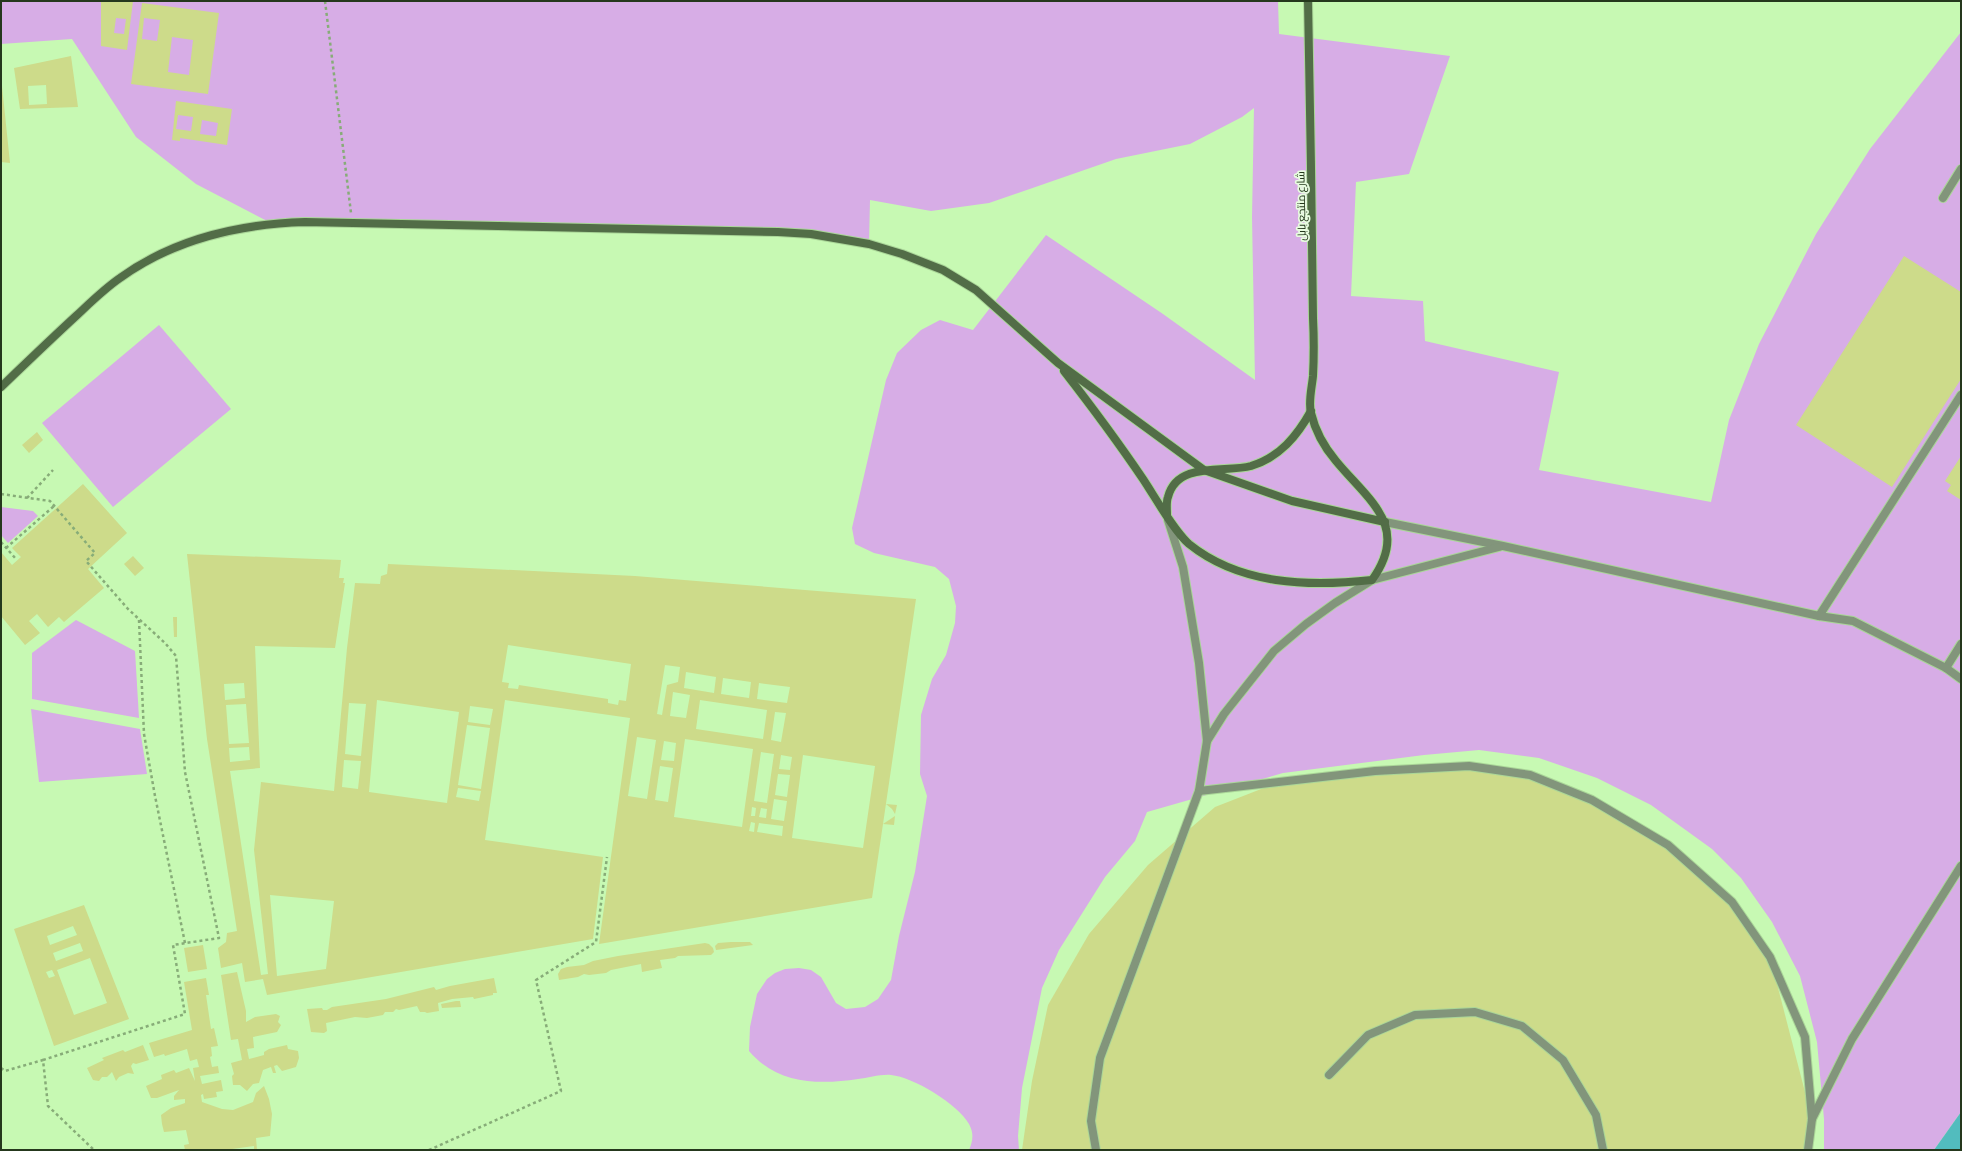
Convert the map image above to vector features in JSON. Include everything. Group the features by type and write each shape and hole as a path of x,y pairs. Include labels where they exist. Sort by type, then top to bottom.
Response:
{"street":[{"name":"شارع منتجع بابل","path":"1308,1 1314,338 1310,411 1325,445 1336,461 1376,505 1385,522"},
{"path":"1943,198 1961,169"},
{"path":"1,386 109,286 131,270 159,255 193,240 244,227 271,223 353,222 811,234 856,241 902,254 943,270 959,279 976,290 1058,363 1204,470 1292,501 1820,616 1853,621 1946,668 1961,679"},
{"path":"1058,363 1115,439 1167,515 1188,542 1207,556 1228,566 1256,576 1281,582 1310,583 1372,580 1503,546"},
{"path":"1820,616 1961,395"},
{"name":"شارع منتجع بابل","path":"1167,515 1168,496 1176,482 1189,473 1204,470 1252,466 1271,457 1290,444 1310,411"},
{"path":"1096,1150 1091,1121 1100,1058 1199,791 1207,741 1199,663 1190,604 1183,567 1167,515"},
{"path":"1207,741 1224,714 1274,651 1306,624 1372,580 1383,561 1386,550 1387,536 1385,522"},
{"path":"1946,668 1961,644"},
{"path":"1199,791 1375,771 1469,766 1530,775 1592,800 1668,845 1732,902 1770,958 1805,1037 1812,1119 1808,1150"},
{"path":"1812,1119 1852,1038 1961,866"},
{"path":"1329,1075 1368,1035 1415,1015 1475,1012 1522,1026 1563,1060 1596,1115 1603,1150"}],"path":[{"path":"325,1 353,222"},
{"path":"27,498 54,470"},
{"path":"1,494 50,501 95,553 86,561 139,620 165,643 176,656 185,772 219,938 173,945 186,1014 44,1060 5,1071 1,1068"},
{"path":"6,548 54,506"},
{"path":"1,542 16,559"},
{"path":"139,620 144,734 185,943"},
{"path":"429,1150 561,1091 536,980 596,942 607,857"},
{"path":"44,1060 48,1106 94,1150"}],"shaded area":[{"path":"1,1 1278,1 1279,34 1450,56 1409,174 1356,182 1351,296 1423,301 1425,341 1559,372 1539,470 1711,502 1729,420 1759,344 1816,234 1870,149 1961,32 1961,1112 1934,1150 1824,1150 1824,1119 1817,1042 1800,976 1772,922 1741,878 1712,849 1651,805 1597,778 1539,758 1479,750 1424,755 1283,773 1147,812 1135,841 1105,877 1059,950 1042,988 1022,1088 1018,1136 1019,1150 969,1150 972,1140 971,1127 963,1116 945,1100 934,1093 922,1086 900,1077 887,1075 828,1082 799,1080 772,1070 760,1062 749,1051 750,1027 757,994 767,979 775,973 785,969 799,968 811,970 821,977 836,1003 846,1009 865,1007 878,999 891,980 899,936 915,872 927,796 920,774 921,715 932,679 946,655 955,623 956,606 949,579 935,567 874,553 855,544 852,528 886,380 897,353 921,330 940,320 973,330 1046,235 1163,314 1255,380 1252,217 1254,108 1242,117 1190,144 1116,159 989,203 931,211 870,200 869,244 811,234 271,223 196,184 136,137 72,39 1,44"},
{"path":"159,325 231,409 113,507 42,423"},
{"path":"1,507 33,511 38,516 8,543 1,535"},
{"path":"76,620 135,651 139,718 32,699 32,653"},
{"path":"31,709 140,729 147,774 39,782"}],"water":[{"path":"1961,1112 1961,1150 1934,1150"}],"building":[{"path":"101,1 133,1 127,50 101,46","holes":["116,18 126,19 124,34 114,33"]},
{"path":"142,3 219,13 208,94 131,84","holes":["144,18 160,20 157,41 142,39","172,37 193,40 189,75 168,72"]},
{"path":"71,56 78,107 20,109 14,68","holes":["46,85 47,104 29,105 28,86"]},
{"path":"2,86 10,163 1,162"},
{"path":"176,101 232,109 227,145 180,138 180,141 172,140","holes":["178,115 193,117 191,131 176,129","202,120 218,123 216,136 200,134"]},
{"path":"1904,256 1961,292 1961,379 1892,487 1796,425"},
{"path":"37,432 43,440 29,453 22,445"},
{"path":"1961,456 1961,500 1947,491 1951,485 1945,481"},
{"path":"83,484 127,533 88,569 104,588 64,622 59,617 48,627 37,614 29,621 40,633 25,645 1,616 1,552 12,565 21,557 12,548"},
{"path":"187,554 341,560 339,578 344,578 343,583 345,583 335,648 255,646 260,768 230,771 261,975 268,974 254,850 261,782 334,791 347,648 355,583 380,584 381,576 387,574 388,564 635,576 916,599 872,898 599,944 630,718 505,700 485,840 603,857 593,939 267,995 263,979 245,982 242,963 221,968 218,948 226,942 227,933 237,931 207,739","holes":["508,645 631,664 626,701 619,700 618,705 608,703 608,699 519,685 518,689 508,688 509,683 502,682","665,665 680,667 678,682 667,685 662,715 657,714","686,672 716,677 714,693 684,688","723,678 751,682 749,698 721,694","244,683 245,698 225,700 224,684","759,683 790,687 787,703 757,699","673,692 690,695 686,718 670,716","377,700 459,712 447,803 369,792","700,700 767,710 763,739 696,729","349,703 366,704 361,756 345,754","246,704 249,743 229,744 226,705","470,706 493,709 490,725 468,722","775,712 786,713 781,742 771,740","467,725 490,728 481,789 458,785","637,737 656,740 647,799 628,796","685,739 753,749 742,827 674,817","664,741 676,743 674,761 661,760","249,747 250,760 230,762 229,748","761,752 774,754 767,803 754,801","781,755 792,757 790,770 779,769","803,755 875,766 863,848 792,838","344,760 361,761 358,789 342,787","660,766 673,768 668,802 655,800","778,774 790,775 787,797 775,795","458,788 481,791 479,801 456,797","774,799 787,801 784,821 771,819","752,807 756,808 755,816 751,816","761,808 767,809 766,818 759,817","751,822 755,823 754,832 749,831","759,823 783,826 782,836 757,832","270,895 334,901 326,969 277,976"]},
{"path":"133,556 144,568 135,576 124,564"},
{"path":"173,617 177,617 177,637 174,637"},
{"path":"1469,766 1530,775 1592,800 1668,845 1732,902 1770,957 1812,1119 1808,1150 1022,1150 1032,1081 1048,1005 1089,934 1148,865 1215,807 1279,782"},
{"path":"886,804 897,805 895,814 892,809"},
{"path":"895,816 894,825 883,824"},
{"path":"84,905 129,1019 54,1046 14,929","holes":["73,926 77,935 50,945 47,936","80,943 83,951 56,961 53,953","90,958 107,1003 74,1015 57,970","52,970 55,976 49,978 46,972"]},
{"path":"750,942 753,945 716,950 715,946 718,943"},
{"path":"705,943 709,944 713,948 714,952 711,955 678,956 675,958 660,960 662,968 642,972 641,964 611,970 606,973 589,975 584,974 578,977 559,980 558,974 561,969 567,967 584,965 593,961 618,956"},
{"path":"203,945 207,969 188,972 184,948"},
{"path":"237,972 246,1011 246,1022 255,1017 276,1014 280,1016 278,1022 281,1025 277,1032 253,1037 254,1048 247,1049 249,1059 264,1055 264,1052 269,1049 287,1045 288,1049 298,1051 299,1058 296,1067 282,1071 277,1065 274,1066 276,1073 273,1073 271,1067 263,1070 259,1083 253,1084 247,1091 240,1085 233,1085 232,1076 234,1074 231,1063 242,1060 238,1039 231,1040 221,975"},
{"path":"206,978 209,995 206,995 211,1029 214,1028 218,1046 211,1047 212,1056 210,1057 212,1067 218,1066 219,1073 200,1076 202,1084 221,1080 223,1091 216,1092 217,1097 204,1099 203,1094 201,1095 202,1102 222,1109 233,1110 253,1102 256,1093 264,1086 269,1099 272,1114 270,1136 256,1138 257,1150 254,1150 254,1146 225,1150 185,1150 184,1145 189,1144 186,1130 164,1132 161,1115 171,1108 185,1103 185,1099 174,1100 174,1096 179,1090 157,1098 151,1098 146,1086 162,1079 161,1075 174,1070 176,1073 189,1068 195,1081 193,1068 199,1067 197,1059 190,1061 187,1049 165,1056 164,1054 154,1057 149,1043 192,1030 184,982"},
{"path":"494,978 497,993 474,999 473,997 452,999 438,1003 439,1011 427,1013 420,1012 417,1006 399,1010 396,1009 393,1012 385,1012 383,1015 367,1018 355,1017 326,1023 327,1031 324,1033 311,1032 307,1009 322,1008 323,1010 327,1010 332,1007 386,999 434,987 436,990"},
{"path":"460,1001 461,1007 442,1008 441,1004"},
{"path":"143,1045 149,1060 136,1064 133,1063 131,1066 134,1074 128,1073 119,1077 116,1081 112,1072 107,1077 102,1077 99,1081 93,1080 87,1068 104,1060 102,1058 123,1050 125,1052"}]}
